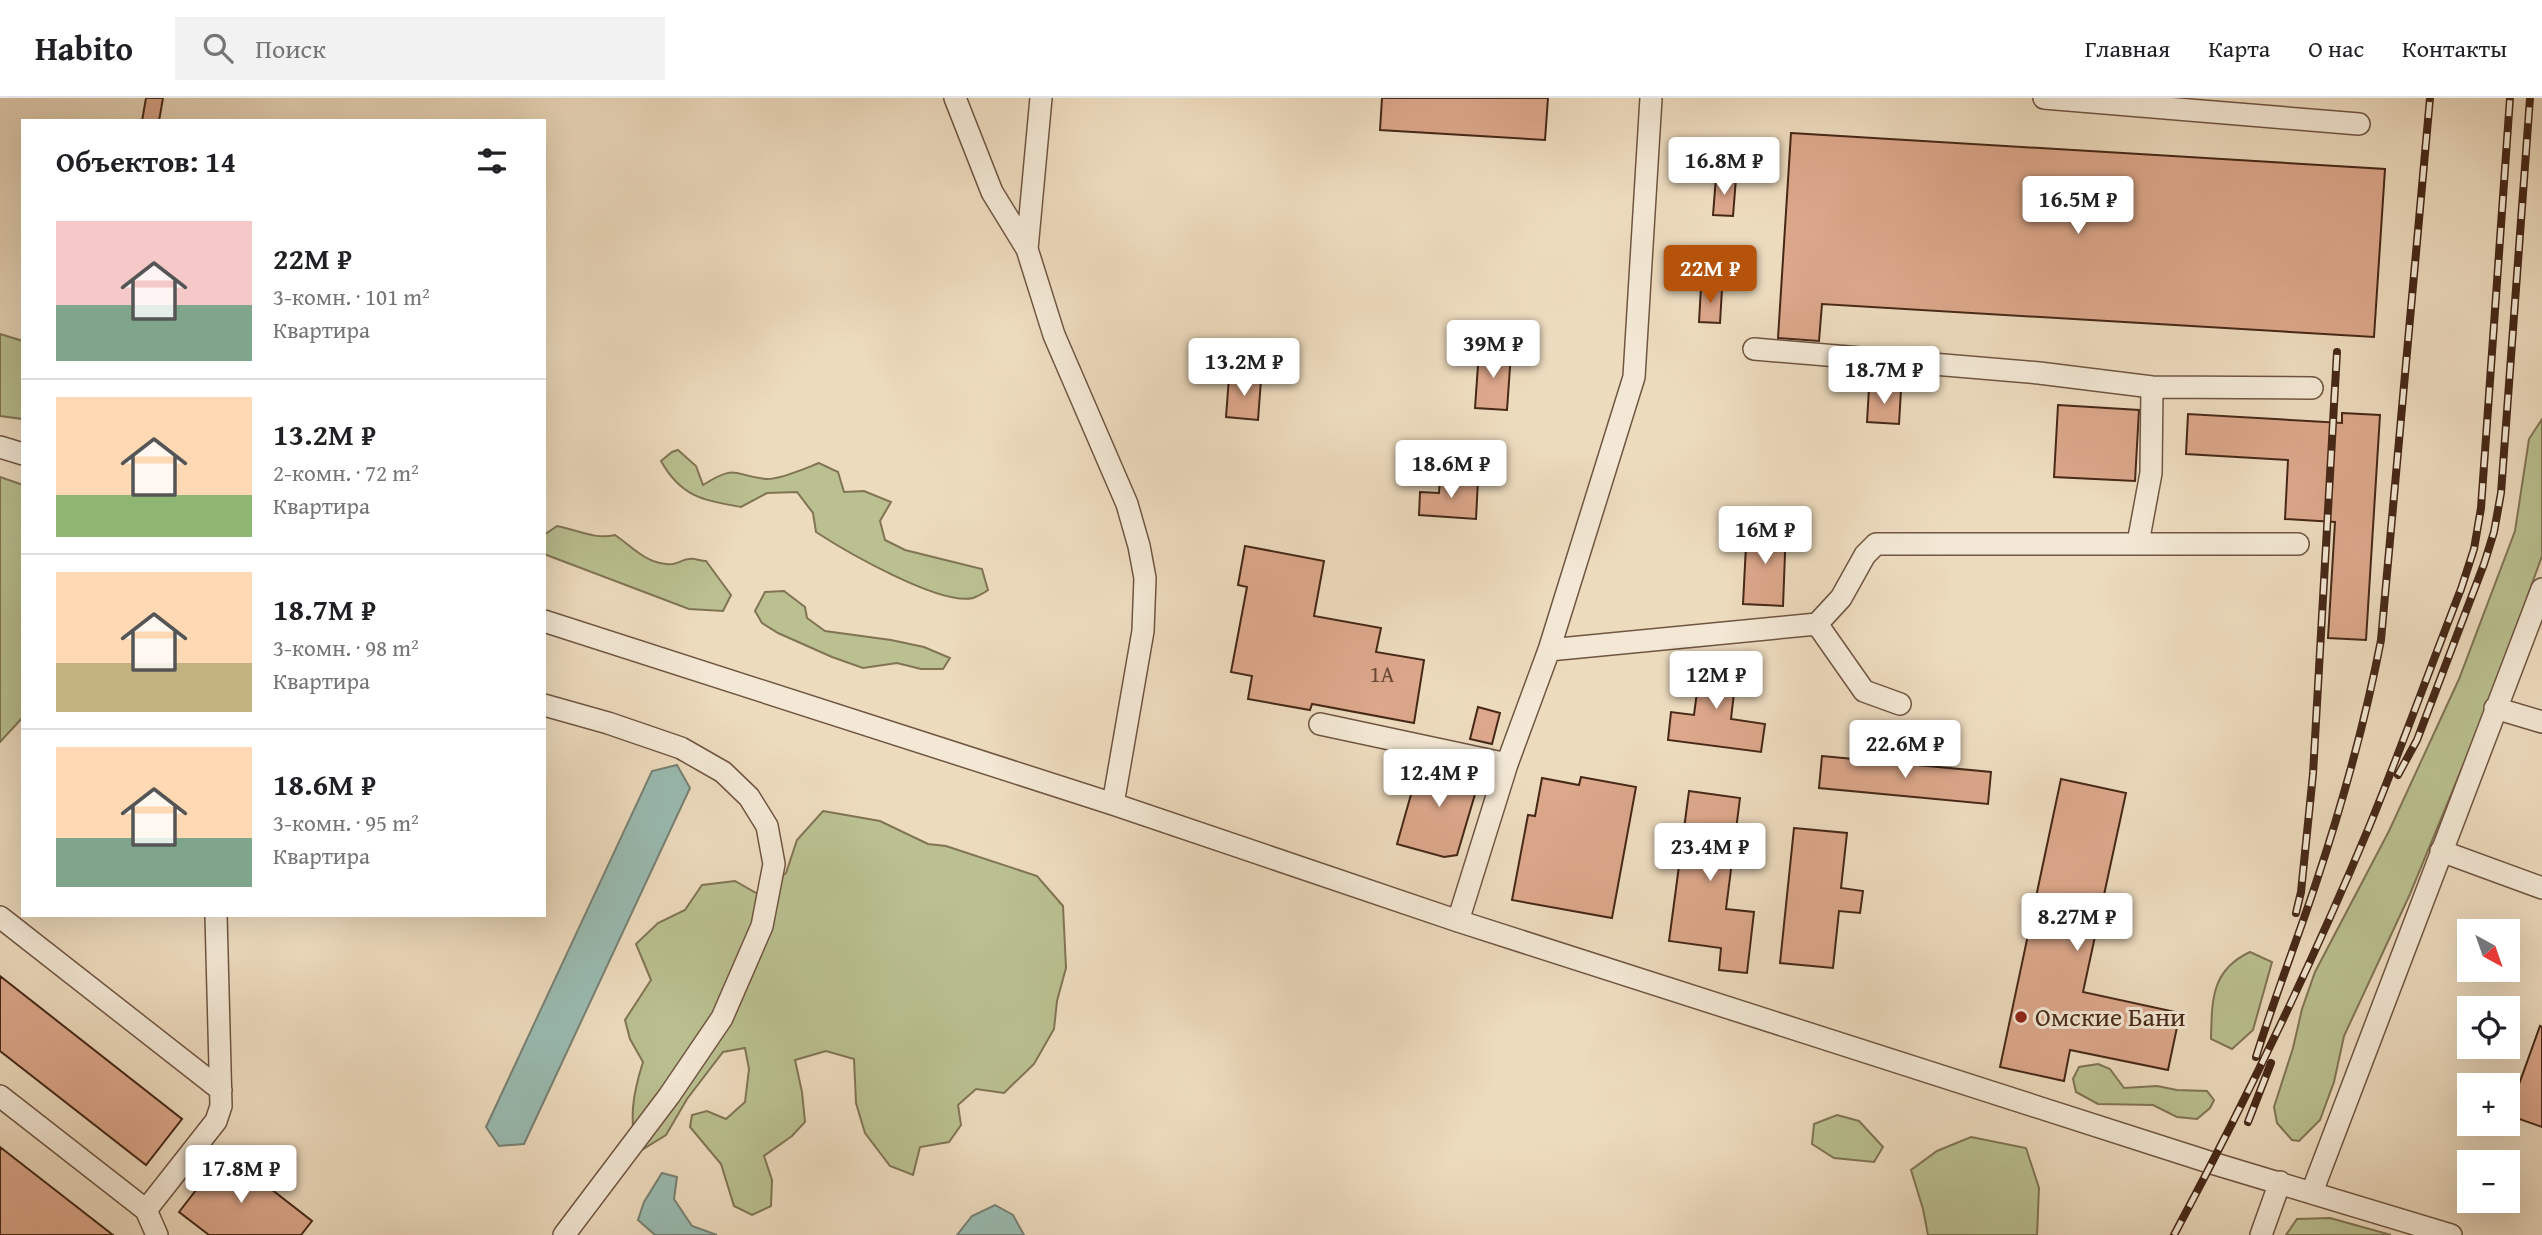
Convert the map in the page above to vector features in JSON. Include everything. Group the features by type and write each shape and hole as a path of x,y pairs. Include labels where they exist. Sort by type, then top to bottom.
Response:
{"street":[{"path":"955,98 992,192 1027,249 1054,335 1127,504 1139,546 1145,578 1143,632 1113,804"},
{"path":"1027,249 1041,98"},
{"path":"1458,921 1507,764 1549,650 1634,377 1651,98"},
{"path":"2044,98 2359,124"},
{"path":"1754,349 2039,373 2152,387 2312,388"},
{"path":"2138,543 2151,473 2152,387"},
{"path":"0,447 21,453"},
{"path":"1549,650 1817,624 1841,598 1865,555 1877,544 2298,544"},
{"path":"2312,1192 2542,589"},
{"path":"546,622 1113,804 1458,921 2199,1159 2451,1235"},
{"path":"1817,624 1864,691 1900,704"},
{"path":"546,706 681,748 723,772 748,797 767,826 774,864 762,926 722,1018 669,1096 564,1235"},
{"path":"2495,708 2542,722"},
{"path":"1320,724 1507,764"},
{"path":"2441,851 2542,888"},
{"path":"0,917 221,1090"},
{"path":"146,1210 216,1121 221,1106 216,917"},
{"path":"0,1096 146,1210 156,1235"},
{"path":"2261,1235 2280,1182"}],"green space":[{"path":"0,334 21,340 21,419 0,416"},
{"path":"2542,419 2542,556 2488,705 2410,894 2344,1036 2334,1082 2320,1120 2299,1141 2292,1140 2277,1123 2274,1107 2302,1009 2315,972 2389,831 2459,679 2515,531 2529,439"},
{"path":"678,450 696,466 703,485 723,474 735,473 771,479 819,463 838,472 844,492 864,491 891,502 880,521 885,540 905,550 982,569 988,590 973,598 958,598 916,586 893,575 816,532 813,513 797,492 767,493 741,507 694,495 677,482 661,461"},
{"path":"0,477 21,484 21,719 0,742"},
{"path":"557,526 594,535 615,535 656,562 673,564 691,559 706,561 731,595 723,611 689,609 546,555 546,534"},
{"path":"784,591 805,607 807,618 825,631 924,647 950,658 943,669 921,669 897,663 863,668 832,657 762,623 755,611 765,592"},
{"path":"823,811 880,821 928,844 946,846 1037,876 1063,906 1066,968 1057,1001 1054,1029 1034,1064 1004,1093 976,1089 958,1105 961,1125 949,1142 920,1147 913,1175 890,1166 865,1133 856,1103 854,1059 826,1051 795,1060 805,1122 792,1136 764,1156 772,1180 771,1206 752,1215 734,1206 721,1164 690,1127 692,1115 707,1111 726,1119 745,1102 749,1069 745,1048 723,1052 687,1099 666,1135 635,1154 633,1108 643,1062 630,1039 625,1020 651,980 636,944 658,923 685,910 702,885 735,881 758,894 786,873 797,840"},
{"path":"2250,952 2272,962 2253,1030 2232,1049 2211,1039 2213,999 2221,977 2228,968"},
{"path":"2098,1064 2110,1069 2124,1088 2157,1086 2207,1091 2214,1100 2210,1108 2197,1119 2177,1117 2153,1105 2098,1104 2076,1092 2073,1079 2079,1067"},
{"path":"1837,1115 1859,1121 1883,1147 1874,1162 1834,1158 1812,1144 1814,1124"},
{"path":"1971,1137 2026,1148 2039,1188 2037,1235 1928,1235 1911,1170 1937,1151"},
{"path":"2330,1218 2391,1235 2286,1235 2297,1219"}],"water":[{"path":"677,765 690,788 524,1144 499,1146 486,1127 652,771"},
{"path":"662,1173 677,1177 674,1199 692,1226 717,1235 655,1235 638,1220 644,1202"},
{"path":"995,1205 1013,1215 1024,1235 957,1235 972,1216"}],"building":[{"path":"146,98 163,98 159,119 142,119"},
{"path":"1382,98 1548,98 1545,140 1380,130"},
{"path":"1791,133 2385,169 2374,337 1822,304 1819,341 1778,338"},
{"path":"1716,177 1736,178 1733,216 1713,215"},
{"path":"1701,287 1722,289 1720,323 1699,322"},
{"path":"1479,351 1511,353 1507,410 1475,408"},
{"path":"1229,377 1261,380 1258,420 1226,417"},
{"path":"1869,388 1901,390 1899,424 1867,422"},
{"path":"2058,405 2139,410 2135,481 2054,477"},
{"path":"2342,413 2380,415 2366,640 2328,638 2335,522 2285,519 2288,460 2186,454 2188,414 2342,423"},
{"path":"1440,478 1478,480 1476,519 1419,515 1420,492 1439,493"},
{"path":"1747,526 1786,528 1783,606 1743,604"},
{"path":"1245,546 1324,561 1314,616 1381,628 1376,652 1424,660 1414,723 1312,704 1310,710 1248,699 1252,676 1231,672 1247,587 1238,585"},
{"path":"1702,653 1738,658 1731,719 1765,724 1761,752 1668,740 1671,712 1694,715"},
{"path":"1478,707 1500,713 1492,744 1470,739"},
{"path":"1822,756 1991,772 1988,804 1819,788"},
{"path":"1421,759 1481,774 1457,855 1444,857 1397,844"},
{"path":"1581,777 1636,787 1612,918 1512,900 1528,815 1535,816 1542,778 1579,785"},
{"path":"2061,779 2126,793 2083,992 2180,1013 2168,1070 2070,1050 2064,1081 2000,1067"},
{"path":"1689,791 1740,798 1726,909 1754,912 1747,973 1719,970 1721,948 1669,941"},
{"path":"1794,828 1847,833 1841,888 1863,891 1860,913 1839,911 1833,968 1780,963"},
{"path":"0,976 182,1119 146,1165 0,1051"},
{"path":"2540,1026 2542,1127 2520,1119 2520,1082"},
{"path":"0,1147 113,1235 0,1235"},
{"path":"225,1153 312,1221 301,1235 209,1235 179,1212"}],"railway":[{"path":"2256,1057 2334,825 2360,733 2381,640 2430,98"},
{"path":"2174,1235 2276,1033 2347,879 2404,738 2474,549 2481,508 2510,98"},
{"path":"2398,775 2417,740 2494,532 2501,493 2530,98"},
{"path":"2296,913 2301,892 2313,774 2337,352"},
{"path":"2248,1122 2271,1063"}],"place":[{"name":"Омские Бани","path":"2021,1017"}]}
